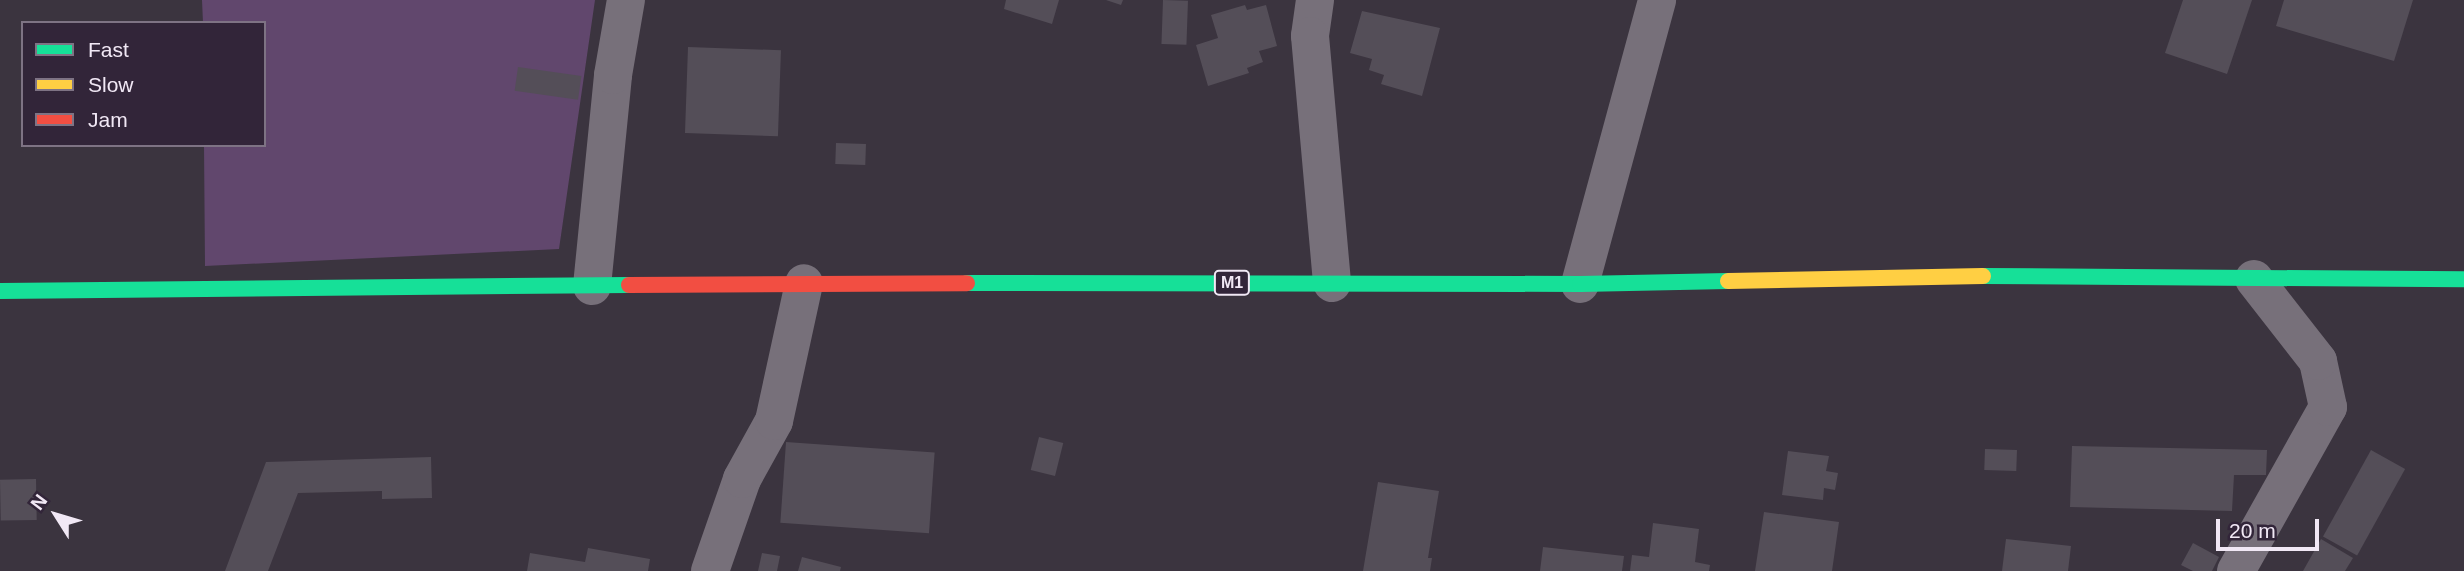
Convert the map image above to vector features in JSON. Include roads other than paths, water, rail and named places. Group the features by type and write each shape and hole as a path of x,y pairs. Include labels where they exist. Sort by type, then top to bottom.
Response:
{"highway":[{"name":"M1","path":"0,291 804,283 1580,284 1921,276 2464,279"}],"street":[{"path":"592,286 612,75 626,0"},
{"path":"1315,0 1310,36 1311,60 1332,284"},
{"path":"1580,284 1657,0"},
{"path":"2236,571 2328,407 2318,361 2254,279"},
{"path":"710,571 742,479 774,421 804,283"}]}
